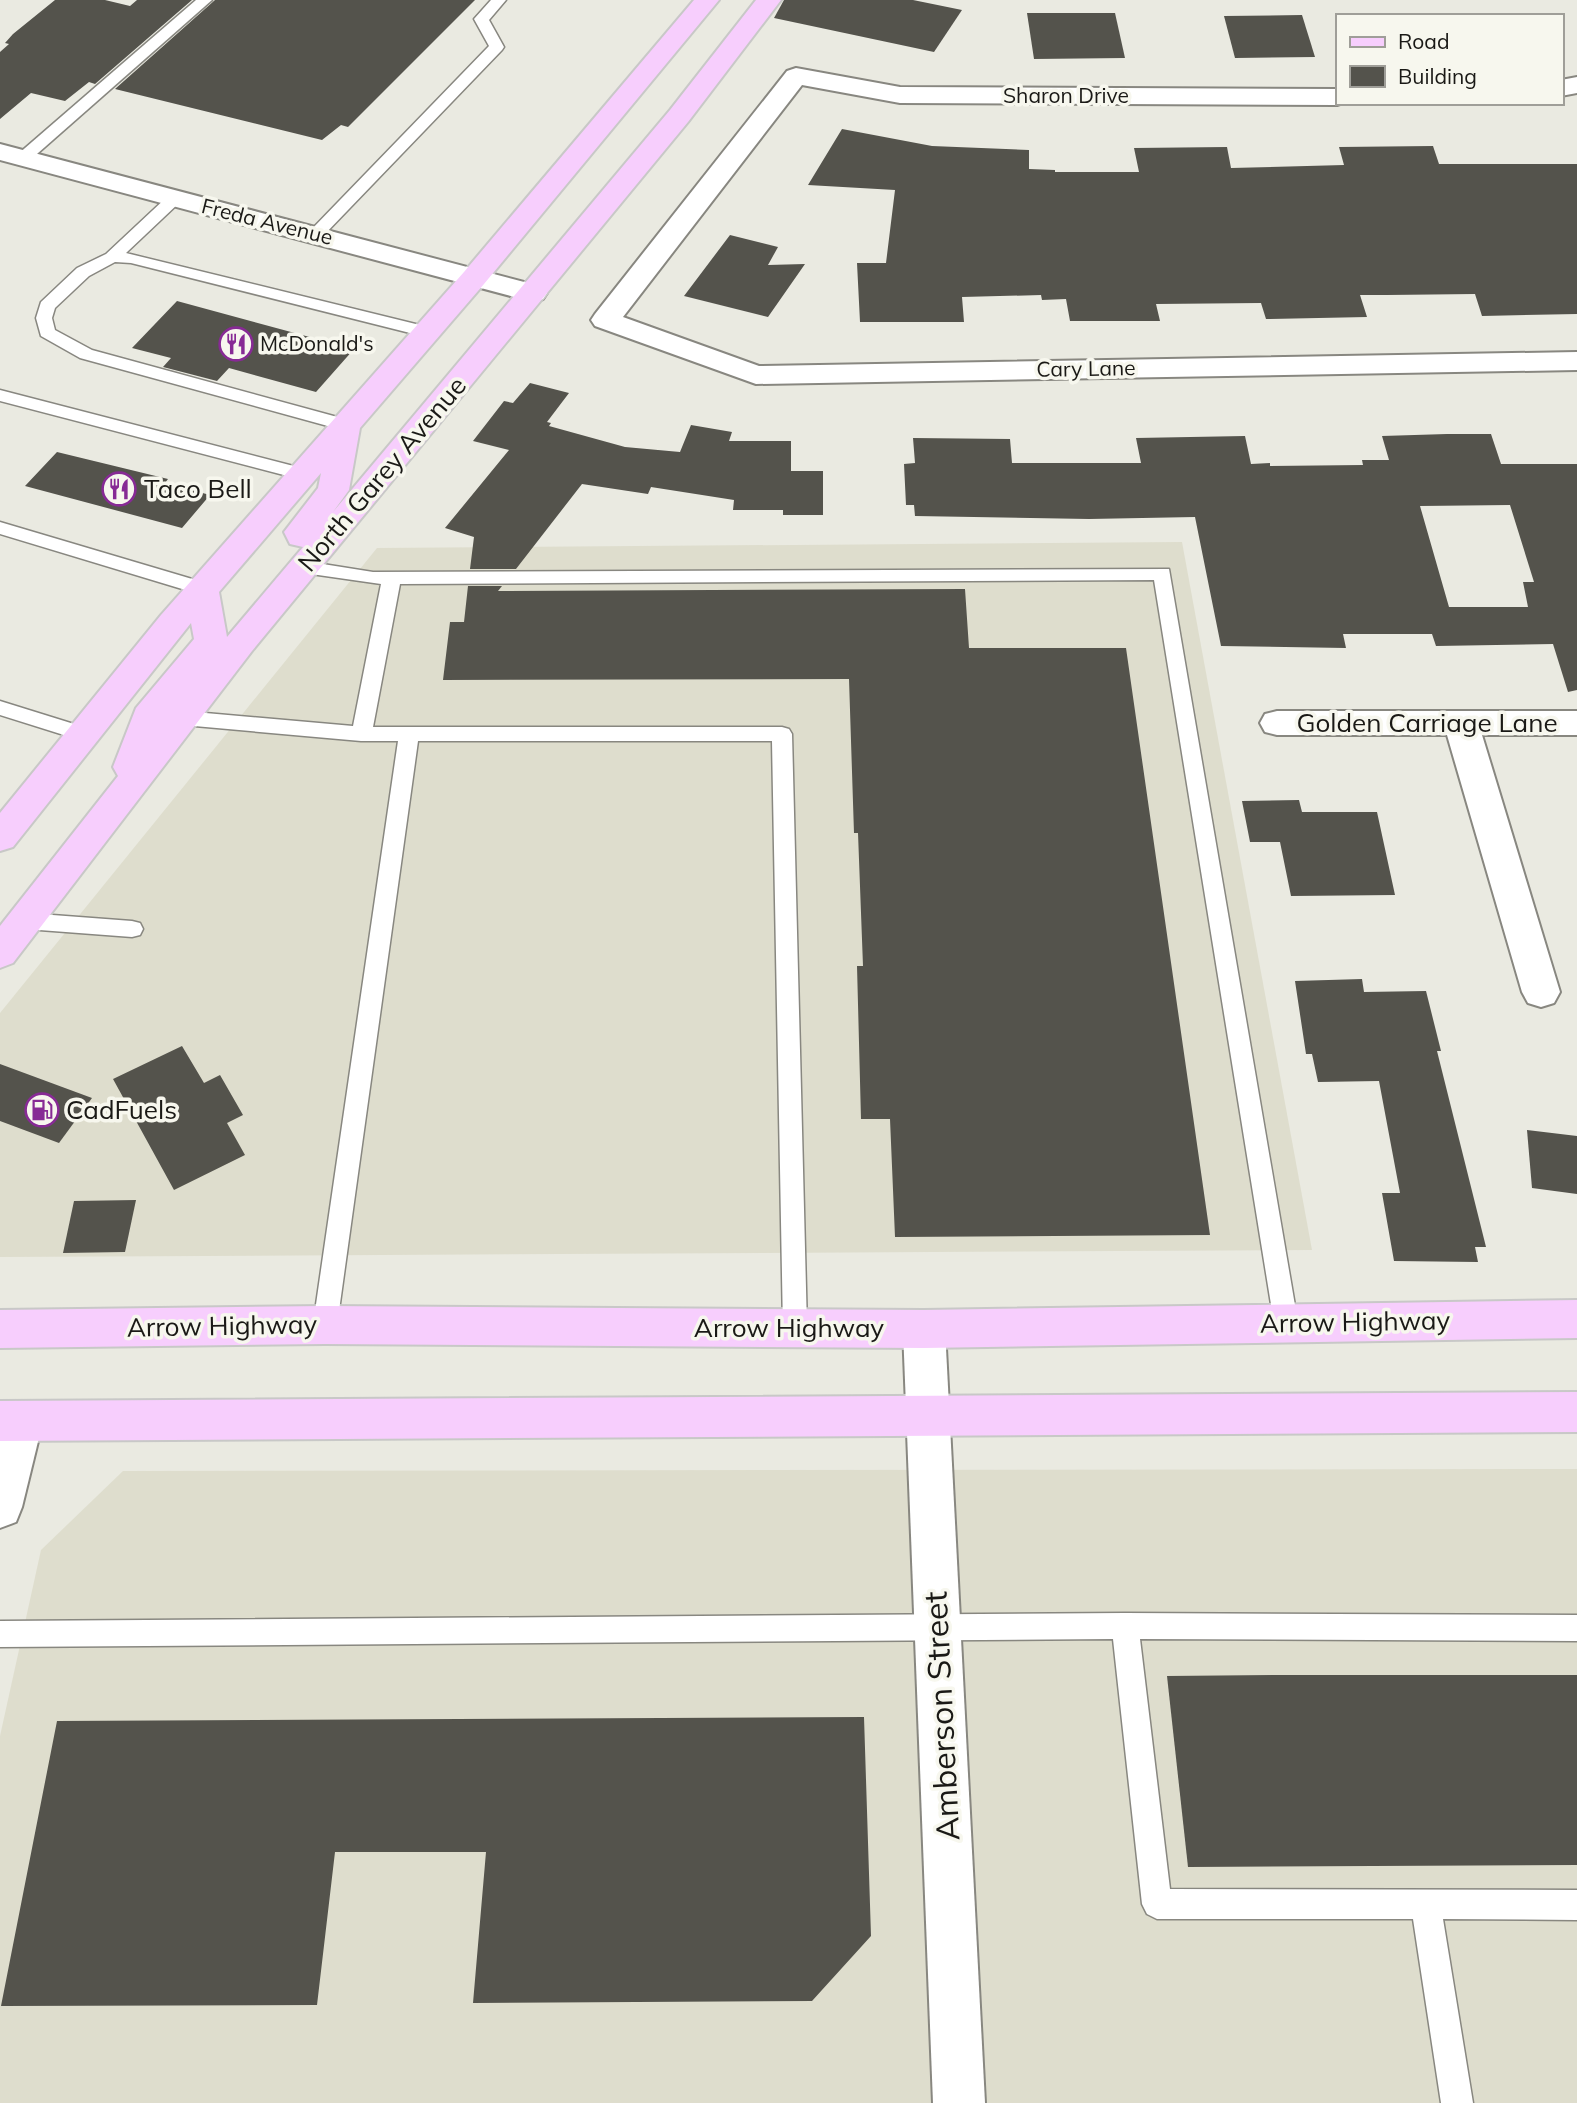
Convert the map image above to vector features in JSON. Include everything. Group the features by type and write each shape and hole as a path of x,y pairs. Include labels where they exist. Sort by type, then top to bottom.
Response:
{"main road":[{"name":"North Garey Avenue","path":"2,832 202,589 474,278 723,13 769,0"},
{"name":"North Garey Avenue","path":"0,953 304,567 533,293 723,13"},
{"path":"304,567 300,533 333,490 346,425"},
{"path":"118,800 148,717 211,641 202,589"},
{"name":"Arrow Highway","path":"0,1329 325,1325 924,1329 1577,1319"},
{"path":"10,1421 1577,1412"}],"street":[{"name":"Sharon Drive","path":"605,320 796,76 900,95 1336,97"},
{"name":"Freda Avenue","path":"11,155 533,293"},
{"name":"Cary Lane","path":"605,320 756,375 1577,361"},
{"name":"Golden Carriage Lane","path":"1277,723 1577,723"},
{"path":"1461,723 1541,992"},
{"name":"Amberson Street","path":"924,1329 959,2103"},
{"path":"0,1507 10,1421"}],"lane":[{"path":"11,155 205,0"},
{"path":"316,234 497,47 481,19 499,0"},
{"path":"174,199 112,257 83,272 47,306 44,318 47,332 86,354 346,425"},
{"path":"112,257 131,258 426,332"},
{"path":"0,395 303,474"},
{"path":"0,528 202,589"},
{"path":"304,567 373,578 1162,574 1286,1323"},
{"path":"361,734 392,578"},
{"path":"0,708 83,734"},
{"path":"183,718 361,734 782,734 795,1328"},
{"path":"325,1325 409,734"},
{"path":"26,921 132,929"},
{"path":"1125,1626 1157,1904 1577,1905"},
{"path":"0,1634 1125,1626 1577,1628"},
{"path":"1426,1905 1457,2103"}],"shaded area":[{"path":"1182,542 1312,1250 0,1257 0,1013 377,548"},
{"path":"1577,1469 1577,2103 0,2103 0,1736 41,1550 123,1471"}],"building":[{"path":"55,0 105,0 130,6 137,0 192,0 95,84 89,82 65,101 31,93 0,119 0,52 9,44 5,43 13,34"},
{"path":"215,0 475,0 348,127 341,125 322,140 115,89"},
{"path":"784,0 913,0 962,10 934,52 774,18"},
{"path":"1027,13 1115,13 1125,58 1034,59"},
{"path":"1302,15 1315,57 1235,58 1224,16"},
{"path":"842,129 932,146 1029,150 1029,169 1055,172 1139,172 1134,148 1227,147 1231,168 1344,165 1339,147 1433,146 1439,164 1577,164 1577,314 1482,316 1475,294 1360,295 1367,317 1266,319 1261,303 1156,304 1160,321 1070,321 1066,299 1042,300 1041,295 962,297 964,322 860,322 857,263 886,263 895,190 808,185"},
{"path":"730,235 778,247 768,265 805,264 768,317 684,296"},
{"name":"McDonald's","path":"177,301 354,349 316,392 229,368 217,381 163,367 171,358 132,348"},
{"path":"530,383 569,393 547,422 551,423 549,426 625,447 680,452 691,425 732,432 729,441 791,441 791,471 823,471 823,515 783,515 783,510 733,510 734,500 651,487 648,494 582,484 516,569 470,569 474,537 445,528 509,450 473,441 504,401 513,403"},
{"path":"1491,434 1501,464 1577,464 1577,690 1568,692 1553,644 1436,646 1432,634 1343,634 1346,648 1221,646 1195,517 1089,519 915,516 914,505 906,505 904,464 915,463 913,438 1010,439 1012,463 1141,463 1136,438 1245,436 1251,464 1270,463 1270,466 1363,465 1362,460 1389,460 1382,436","holes":["1510,505 1534,582 1523,582 1528,607 1449,607 1420,506"]},
{"name":"Taco Bell","path":"57,452 168,479 165,483 210,495 182,528 25,486"},
{"path":"468,586 502,586 498,591 965,589 969,648 1126,648 1210,1235 895,1237 890,1119 861,1119 857,966 863,966 858,833 854,833 849,679 443,680 450,622 464,622"},
{"path":"1299,800 1302,812 1377,812 1395,895 1291,896 1280,842 1250,842 1242,801"},
{"path":"1362,979 1364,992 1426,991 1441,1051 1437,1051 1486,1247 1475,1247 1478,1262 1394,1261 1382,1193 1400,1193 1379,1081 1318,1082 1312,1054 1306,1054 1295,981"},
{"path":"182,1046 204,1083 220,1075 243,1115 227,1123 245,1155 174,1190 113,1079"},
{"name":"CadFuels","path":"0,1064 92,1098 59,1143 0,1121"},
{"path":"1527,1130 1577,1136 1577,1194 1532,1188"},
{"path":"136,1200 125,1252 63,1253 74,1201"},
{"path":"1577,1675 1577,1865 1188,1867 1167,1676"},
{"path":"864,1717 871,1936 812,2001 473,2003 486,1852 335,1852 317,2005 1,2006 57,1721"}],"place":[{"name":"McDonald's","path":"236,344"},
{"name":"Taco Bell","path":"119,489"},
{"name":"CadFuels","path":"42,1110"}]}
